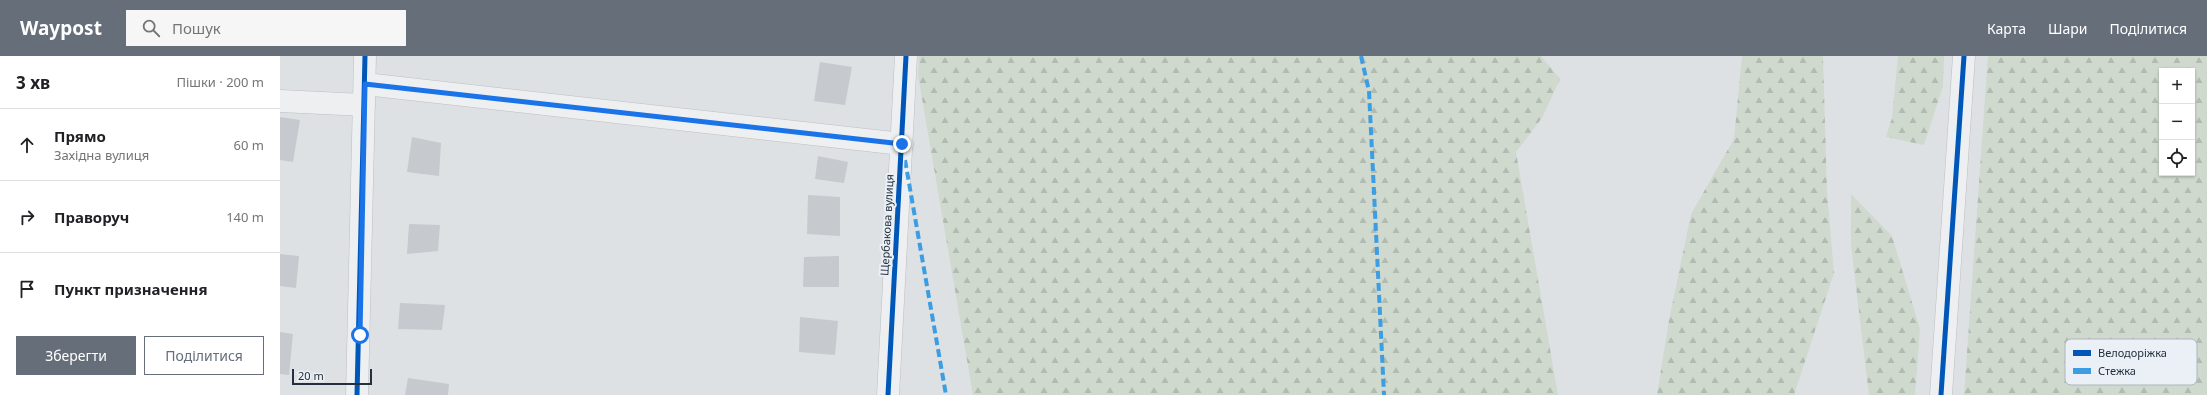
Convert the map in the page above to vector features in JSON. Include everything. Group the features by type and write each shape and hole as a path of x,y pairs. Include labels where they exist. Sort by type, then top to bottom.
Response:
{"street":[{"path":"357,395 365,56"},
{"name":"Щербакова вулиця","path":"888,395 906,56"},
{"path":"1941,395 1964,56"},
{"path":"280,101 364,95 902,144"}],"green space":[{"path":"919,56 1541,56 1560,79 1542,118 1516,152 1558,395 973,395 918,75"},
{"path":"1742,56 1823,56 1827,192 1834,273 1794,395 1657,395 1669,320 1691,214 1734,139"},
{"path":"1898,56 1944,56 1943,86 1924,145 1886,137 1892,118"},
{"path":"1988,56 2207,56 2207,395 1964,395"},
{"path":"1851,194 1892,236 1920,329 1915,395 1869,395 1851,245"}],"building":[{"path":"820,62 852,67 845,105 814,101"},
{"path":"280,117 300,120 293,162 280,160"},
{"path":"412,137 441,143 439,176 407,172"},
{"path":"818,156 848,162 844,183 815,179"},
{"path":"808,195 840,197 840,236 807,234"},
{"path":"409,224 440,225 438,251 407,254"},
{"path":"280,254 299,256 296,288 280,286"},
{"path":"839,256 839,287 803,287 804,257"},
{"path":"400,303 445,305 442,330 398,329"},
{"path":"800,317 838,321 835,355 799,352"},
{"path":"280,332 293,334 289,375 280,374"},
{"path":"408,378 449,384 448,395 405,395"}],"marked path":[{"path":"1361,56 1369,91 1384,395"},
{"path":"905,160 946,395"}],"cycle path":[{"path":"357,395 365,56"},
{"path":"888,395 906,56"},
{"path":"1941,395 1964,56"}],"route":[{"path":"360,335 365,84 902,144"}]}
